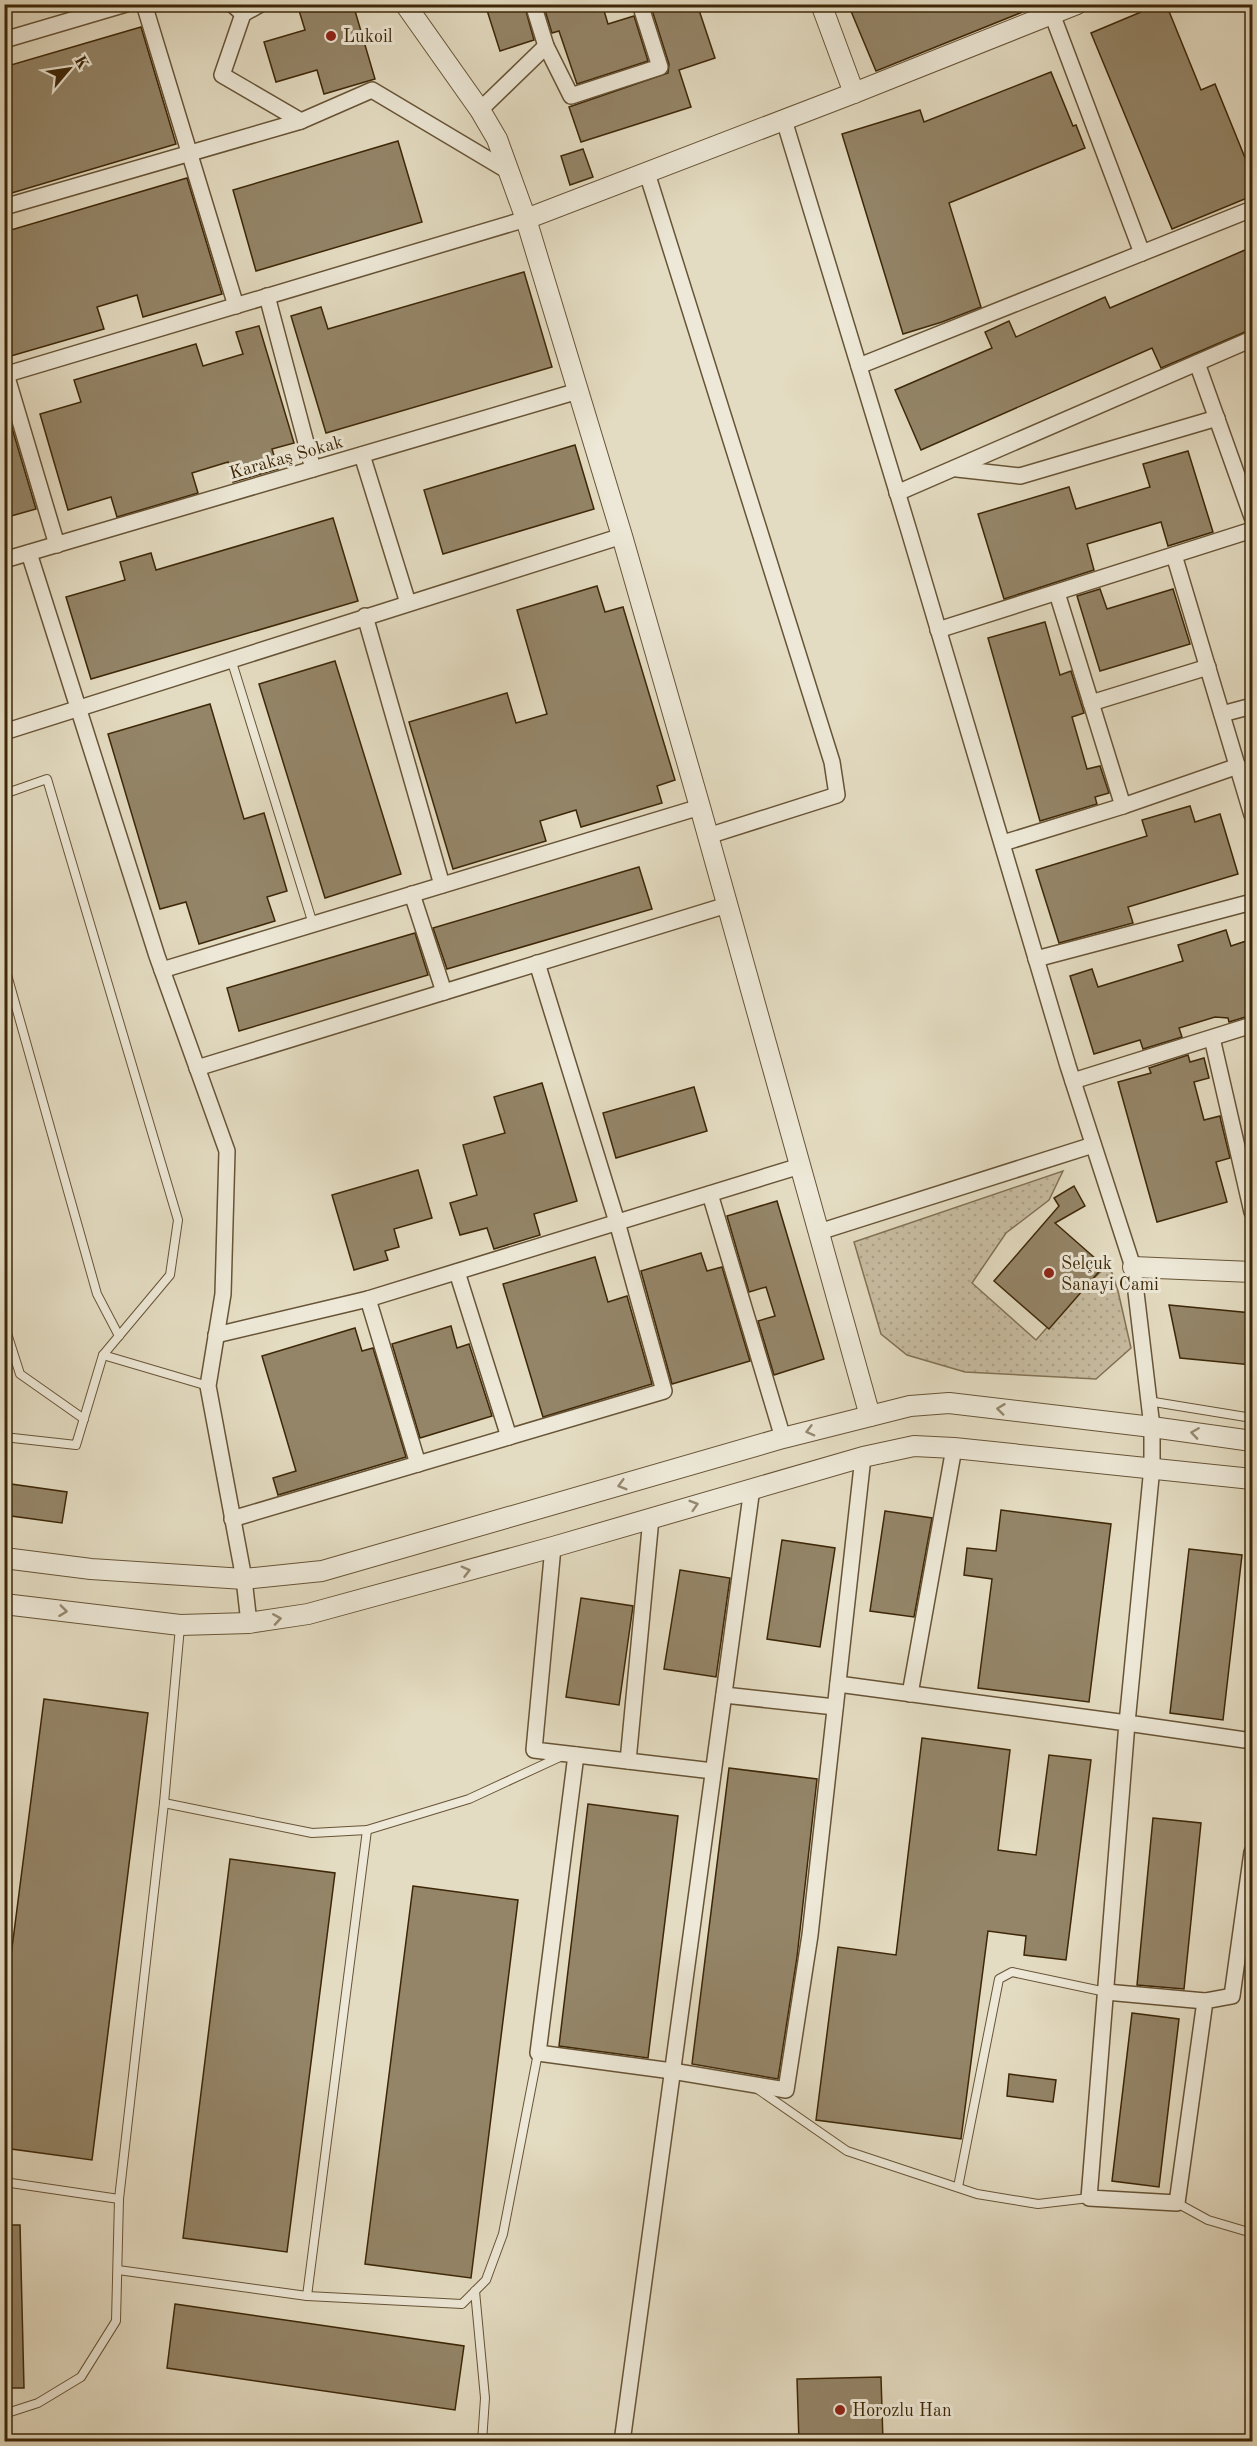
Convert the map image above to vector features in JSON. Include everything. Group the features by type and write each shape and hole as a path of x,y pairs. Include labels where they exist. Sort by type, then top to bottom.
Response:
{"street":[{"path":"4,40 126,4"},
{"path":"144,4 236,306"},
{"path":"261,4 238,9 222,75 301,121"},
{"path":"405,4 480,110 496,139 526,219 622,536 700,807 870,1416"},
{"path":"533,4 546,46 571,96 660,67 640,4"},
{"path":"820,4 854,93"},
{"path":"57,545 5,374 526,219 854,93 1077,4"},
{"path":"1052,14 1142,253"},
{"path":"480,110 546,46"},
{"path":"4,207 301,121 372,90 508,171"},
{"path":"784,120 1073,1081 1133,1267 1152,1426 1152,1467 1127,1723 1089,2198 1177,2203 1205,2001"},
{"path":"647,173 832,762 837,795 708,836"},
{"path":"859,366 1252,209"},
{"path":"267,296 313,469"},
{"path":"897,493 1252,339"},
{"path":"1197,363 1252,517"},
{"name":"Karakaş Sokak","path":"4,560 579,391"},
{"path":"954,468 1020,476 1217,418"},
{"path":"362,455 408,603"},
{"path":"938,630 1252,530"},
{"path":"4,732 622,536"},
{"path":"29,553 162,970 227,1151 223,1294 208,1386 244,1579 249,1623"},
{"path":"1174,555 1252,814"},
{"path":"1057,593 1123,807"},
{"path":"364,616 442,885"},
{"path":"1091,703 1208,667"},
{"path":"1222,714 1252,706"},
{"path":"1003,843 1123,807 1239,766"},
{"path":"162,970 700,807"},
{"path":"412,894 444,992"},
{"path":"1036,959 1252,902"},
{"path":"197,1068 727,904"},
{"path":"232,1519 664,1390 617,1222 537,963"},
{"path":"1073,1081 1252,1025"},
{"path":"1212,1038 1252,1212"},
{"path":"819,1232 1093,1145"},
{"path":"216,1335 368,1299 800,1166"},
{"path":"710,1194 783,1438"},
{"path":"1133,1267 1252,1272"},
{"path":"456,1272 509,1437"},
{"path":"368,1299 418,1464"},
{"path":"4,1558 91,1569 244,1579 322,1571 783,1438 910,1406 949,1403 1152,1426 1252,1441"},
{"path":"4,1604 180,1625 249,1623 308,1614 553,1547 863,1456 915,1446 1152,1467 1252,1479"},
{"path":"910,1694 954,1448"},
{"path":"571,1754 538,2053 672,2071 786,2090 810,1935 863,1456"},
{"path":"622,2442 752,1488"},
{"path":"628,1761 651,1518"},
{"path":"553,1547 534,1750 713,1771"},
{"path":"838,1684 1252,1741"},
{"path":"724,1695 835,1707"},
{"path":"1106,1992 1205,2001 1232,1996 1252,1851"}],"lane":[{"path":"230,659 313,924"},
{"path":"4,794 47,779 178,1220 170,1275 104,1355 76,1445 4,1437"},
{"path":"4,964 97,1294 119,1336"},
{"path":"4,1324 20,1374 84,1419"},
{"path":"104,1355 208,1386"},
{"path":"1148,1401 1252,1418"},
{"path":"4,2414 38,2403 81,2377 116,2321 119,2199 164,1803 180,1625"},
{"path":"164,1803 312,1833 367,1830 468,1799 571,1754"},
{"path":"307,2296 367,1830"},
{"path":"958,2187 999,1979 1012,1972 1106,1992"},
{"path":"118,2270 307,2296 462,2304 486,2280 503,2234 538,2053"},
{"path":"750,2084 847,2151 977,2194 1038,2204 1089,2198"},
{"path":"4,2182 119,2199"},
{"path":"1177,2203 1208,2220 1252,2233"},
{"path":"475,2291 485,2398 482,2442"}],"shaded area":[{"path":"1063,1171 1049,1200 1006,1233 972,1283 1036,1340 1075,1296 1109,1264 1118,1291 1131,1348 1096,1379 965,1372 907,1355 881,1334 854,1242"}],"building":[{"path":"297,4 353,4 375,79 324,94 317,70 276,82 264,42 305,30"},
{"path":"485,4 524,4 534,40 500,51"},
{"path":"543,4 602,4 608,24 634,16 648,61 577,84 559,31 552,33"},
{"path":"656,4 697,4 715,58 679,70 691,107 581,142 569,107 668,73 669,64 652,10 657,8"},
{"path":"848,4 1040,4 1040,5 876,71"},
{"path":"1160,4 1166,4 1201,90 1215,84 1252,175 1252,196 1172,229 1091,33"},
{"path":"141,27 176,144 5,195 4,67"},
{"path":"1051,72 1073,126 1076,125 1085,148 949,203 981,307 903,334 842,134 920,110 924,122"},
{"path":"398,141 422,222 256,271 233,190"},
{"path":"583,149 593,177 570,185 561,156"},
{"path":"187,178 222,294 143,317 137,295 97,307 104,329 4,358 4,232"},
{"path":"1252,247 1252,329 1161,368 1152,348 921,450 895,390 992,348 985,332 1009,321 1016,337 1105,297 1110,308"},
{"path":"524,272 552,367 326,433 291,316 321,307 328,329"},
{"path":"259,326 294,443 272,449 278,469 233,482 228,462 192,473 198,493 117,517 111,497 68,510 40,414 81,402 74,380 196,344 203,366 243,354 236,332"},
{"path":"4,411 7,411 36,509 4,518"},
{"path":"575,445 594,509 443,554 424,490"},
{"path":"1188,451 1213,532 1168,546 1161,522 1087,544 1094,570 1004,599 978,514 1069,487 1076,509 1150,487 1143,464"},
{"path":"333,518 358,601 91,679 66,597 125,580 120,562 151,553 156,570"},
{"path":"597,586 605,612 623,607 675,780 657,786 662,803 581,827 576,810 540,821 546,841 453,869 409,722 507,693 516,723 547,714 517,610"},
{"path":"1100,589 1107,609 1173,589 1190,644 1100,671 1077,596"},
{"path":"1045,622 1060,675 1071,671 1084,713 1072,717 1087,769 1100,766 1109,793 1095,797 1097,804 1040,821 988,638"},
{"path":"335,661 401,874 325,898 259,684"},
{"path":"210,704 244,819 264,813 287,891 267,897 275,921 199,944 186,902 160,909 108,734"},
{"path":"1190,806 1195,822 1220,814 1238,874 1128,907 1133,923 1059,943 1036,870 1147,836 1142,820"},
{"path":"639,867 652,909 447,969 433,928"},
{"path":"1226,930 1231,946 1252,939 1252,1015 1229,1022 1228,1018 1215,1017 1179,1028 1182,1037 1143,1049 1140,1040 1094,1054 1070,976 1092,969 1098,987 1183,961 1178,945"},
{"path":"415,933 428,975 239,1031 227,988"},
{"path":"1188,1055 1190,1062 1204,1058 1209,1078 1194,1082 1204,1120 1220,1116 1230,1158 1216,1162 1227,1202 1157,1222 1118,1082 1151,1073 1149,1068"},
{"path":"542,1083 577,1201 534,1214 540,1235 494,1249 487,1228 460,1235 450,1203 477,1195 463,1145 505,1133 494,1097"},
{"path":"694,1087 707,1131 616,1158 603,1113"},
{"path":"418,1170 432,1218 394,1229 399,1247 385,1251 388,1260 354,1270 332,1195"},
{"name":"Selçuk Sanayi Cami","path":"1074,1186 1085,1206 1055,1223 1104,1266 1049,1329 994,1281 1059,1206 1054,1198"},
{"path":"777,1201 824,1359 774,1375 758,1321 775,1316 766,1287 749,1292 727,1216"},
{"path":"701,1253 707,1271 722,1267 750,1361 672,1384 641,1271"},
{"path":"595,1257 608,1302 627,1296 652,1384 543,1417 503,1284"},
{"path":"1169,1305 1252,1313 1252,1365 1180,1358"},
{"path":"451,1326 457,1348 469,1344 492,1416 420,1438 392,1344"},
{"path":"355,1328 362,1351 373,1348 406,1457 278,1495 273,1478 296,1471 262,1356"},
{"path":"4,1483 67,1492 62,1523 4,1515"},
{"path":"1001,1510 1111,1524 1089,1702 978,1688 992,1579 964,1575 967,1548 996,1551"},
{"path":"885,1511 932,1518 914,1617 870,1611"},
{"path":"782,1540 835,1548 820,1647 767,1639"},
{"path":"1189,1549 1242,1555 1223,1720 1170,1713"},
{"path":"680,1570 730,1578 716,1677 664,1669"},
{"path":"581,1598 633,1606 619,1705 566,1697"},
{"path":"44,1699 148,1713 92,2160 4,2148 4,2010"},
{"path":"922,1738 1010,1750 998,1850 1036,1855 1049,1755 1091,1760 1066,1960 1024,1955 1026,1936 988,1931 961,2139 816,2120 838,1947 896,1955"},
{"path":"729,1768 817,1779 797,1957 778,2079 692,2064"},
{"path":"588,1804 678,1816 648,2058 559,2046"},
{"path":"1153,1818 1201,1823 1184,1989 1137,1985"},
{"path":"230,1859 335,1873 287,2252 183,2238"},
{"path":"413,1886 518,1900 471,2278 365,2264"},
{"path":"1132,2013 1179,2019 1159,2187 1112,2181"},
{"path":"1009,2074 1056,2080 1053,2102 1007,2096"},
{"path":"4,2225 20,2225 24,2388 4,2388"},
{"path":"175,2304 464,2346 455,2410 167,2368"},
{"name":"Horozlu Han","path":"881,2377 883,2442 799,2442 797,2379"}],"place":[{"name":"Lukoil","path":"331,36"},
{"name":"Selçuk Sanayi Cami","path":"1049,1273"},
{"name":"Horozlu Han","path":"840,2410"}]}
